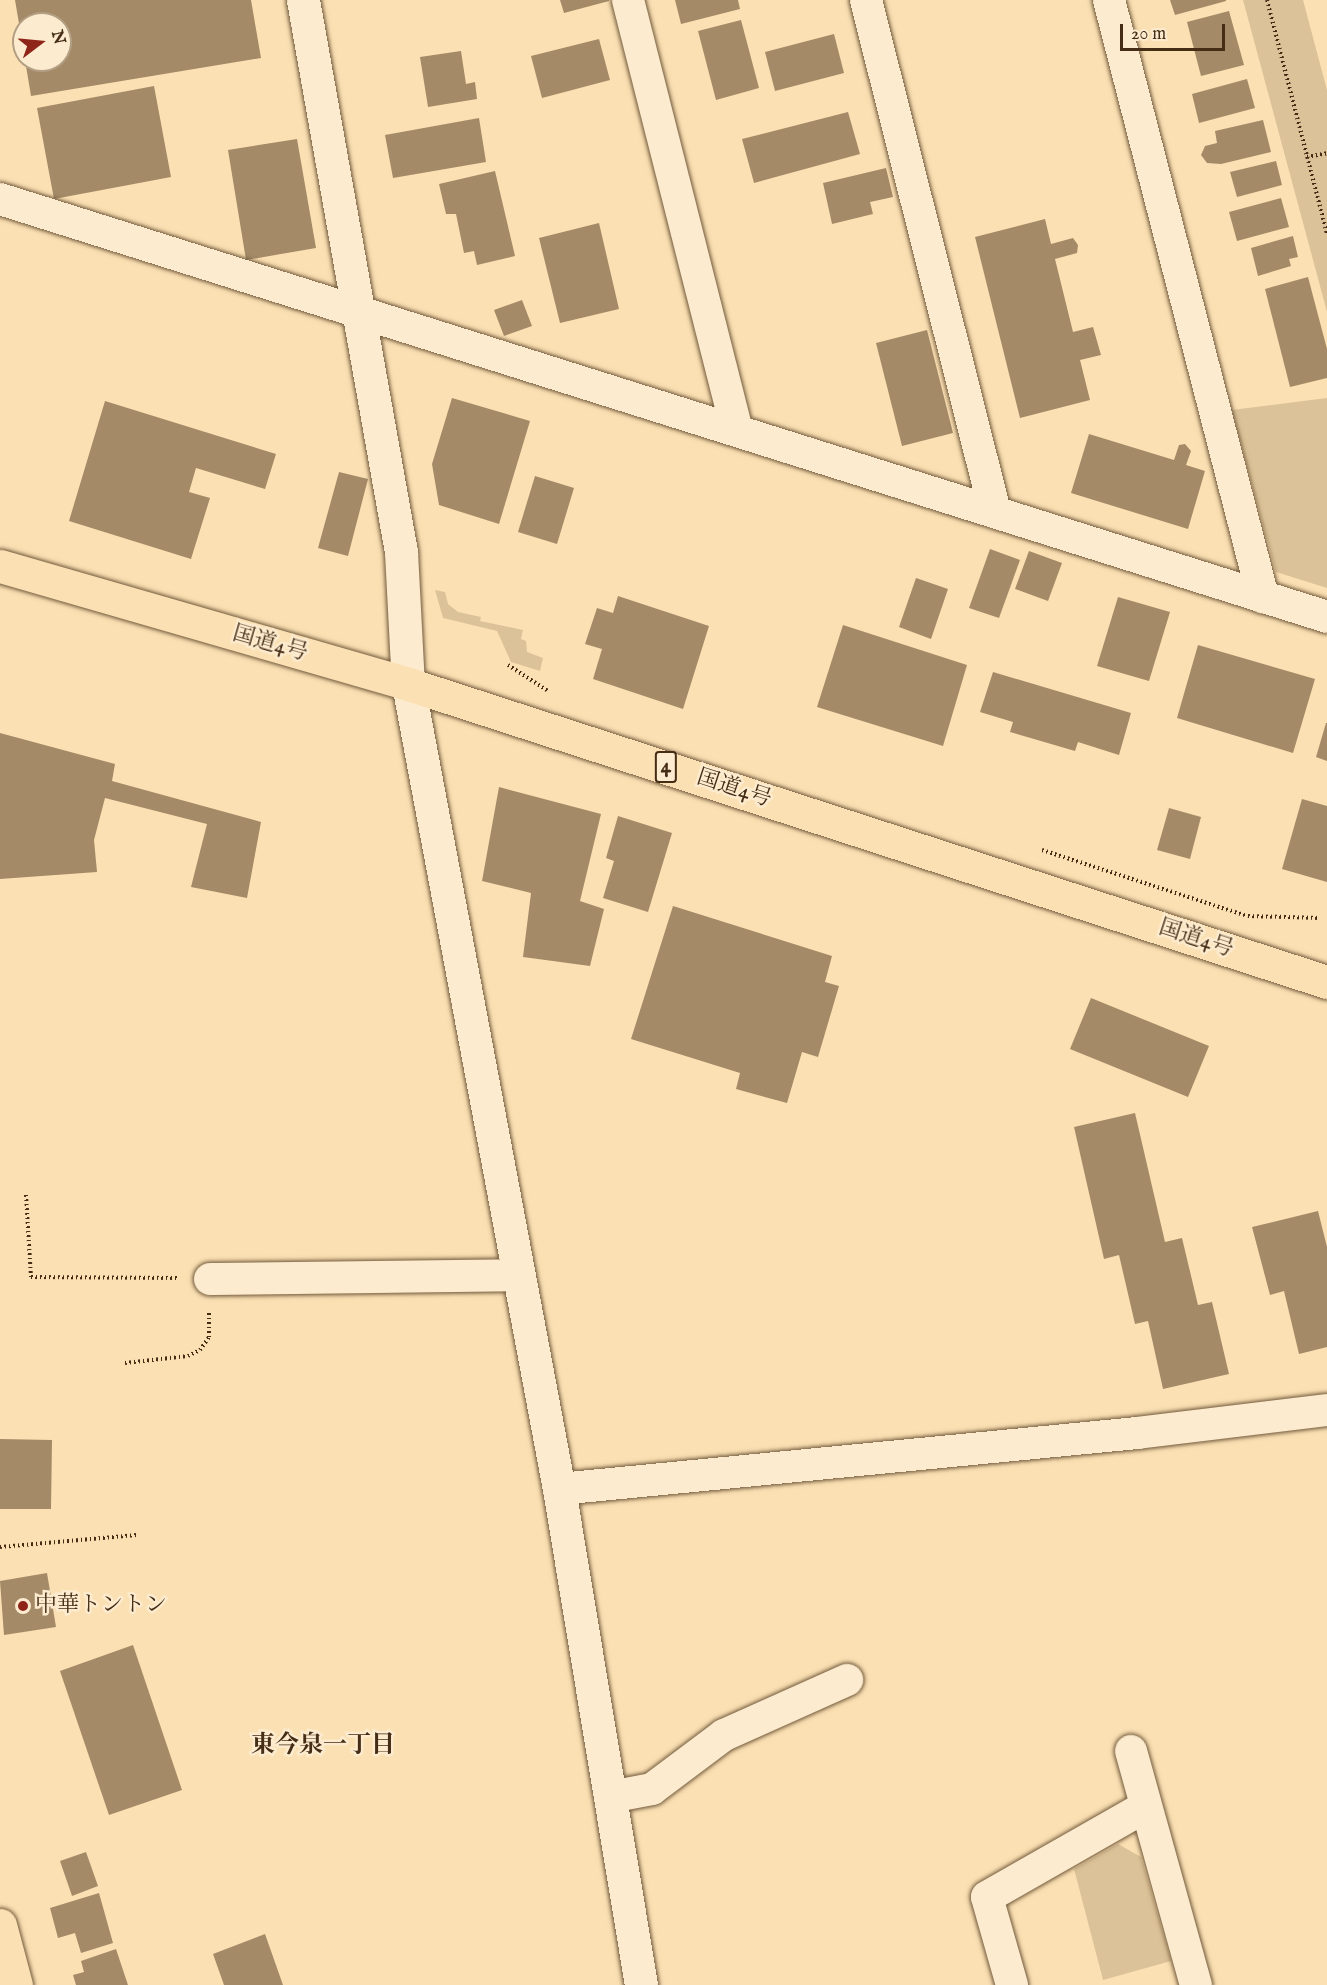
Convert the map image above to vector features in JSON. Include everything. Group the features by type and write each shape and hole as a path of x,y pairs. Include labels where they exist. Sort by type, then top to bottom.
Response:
{"main road":[{"name":"国道4号","path":"0,566 408,684 1327,982"},
{"path":"0,1925 16,1985"}],"street":[{"path":"303,0 401,552 408,684 559,1489 641,1985"},
{"path":"628,0 737,430"},
{"path":"866,0 995,512"},
{"path":"1108,0 1263,597"},
{"path":"0,199 1327,617"},
{"path":"210,1279 519,1275"},
{"path":"559,1489 1137,1433 1327,1410"},
{"path":"610,1797 652,1789 724,1735 847,1680"},
{"path":"1131,1751 1196,1985"},
{"path":"1012,1985 987,1897 1145,1807"}],"path":[{"path":"1267,0 1327,232"},
{"path":"1307,157 1327,153"},
{"path":"26,1195 31,1276 210,1279 208,1337 200,1350 188,1356 124,1363"},
{"path":"0,1547 136,1535"}],"shaded area":[{"path":"1243,0 1303,0 1327,90 1327,312"},
{"path":"1327,398 1327,588 1276,572 1232,410"},
{"path":"435,590 445,592 448,604 458,612 481,617 480,621 523,630 521,639 526,641 527,652 543,658 540,671 511,662 497,631 443,618"},
{"path":"1118,1844 1141,1857 1171,1961 1103,1980 1074,1869"}],"building":[{"path":"15,0 251,0 261,58 31,96 27,72 72,72 72,12 17,12"},
{"path":"560,0 609,0 609,1 564,13"},
{"path":"675,0 738,0 740,9 681,24"},
{"path":"1170,0 1226,0 1226,1 1175,15"},
{"path":"1229,11 1244,65 1201,76 1187,22"},
{"path":"741,20 759,88 716,100 698,31"},
{"path":"834,34 844,73 775,91 765,52"},
{"path":"599,39 610,80 542,98 531,56"},
{"path":"461,51 466,84 475,82 477,99 428,107 420,57"},
{"path":"1247,79 1255,108 1199,123 1192,94"},
{"path":"154,86 171,177 54,199 37,108"},
{"path":"848,112 860,154 754,183 742,139"},
{"path":"479,118 486,162 393,178 385,135"},
{"path":"1263,120 1271,152 1221,164 1207,163 1201,155 1205,146 1217,143 1215,131"},
{"path":"297,139 316,248 246,260 228,150"},
{"path":"1276,161 1282,185 1237,197 1230,172"},
{"path":"886,168 893,197 870,202 873,214 832,224 823,183"},
{"path":"495,171 515,256 477,265 474,251 464,253 456,214 446,214 439,184"},
{"path":"1281,198 1289,227 1237,241 1229,212"},
{"path":"1045,219 1051,244 1073,238 1078,245 1077,253 1055,259 1073,332 1093,327 1101,355 1080,360 1090,400 1020,418 975,237"},
{"path":"599,223 619,309 560,323 539,238"},
{"path":"1293,236 1298,257 1289,259 1291,266 1258,276 1251,248"},
{"path":"1308,277 1327,349 1327,378 1290,387 1265,289"},
{"path":"522,300 532,326 504,336 494,310"},
{"path":"927,330 953,433 902,446 876,343"},
{"path":"452,398 530,421 499,524 439,505 432,464"},
{"path":"105,401 276,454 265,489 196,468 189,492 210,498 191,559 69,521"},
{"path":"1089,434 1174,460 1179,445 1185,444 1191,451 1186,465 1205,471 1188,529 1071,493"},
{"path":"339,472 368,479 348,556 318,548"},
{"path":"535,476 574,488 557,544 518,532"},
{"path":"990,549 1020,560 999,618 969,608"},
{"path":"1029,551 1062,563 1048,601 1015,589"},
{"path":"916,578 948,589 931,639 899,627"},
{"path":"618,596 709,626 683,709 593,679 602,649 585,644 597,608 613,613"},
{"path":"1118,597 1170,612 1149,681 1097,666"},
{"path":"843,625 967,665 943,746 817,707"},
{"path":"1198,645 1315,679 1293,753 1177,718"},
{"path":"993,672 1131,713 1119,755 1078,742 1075,751 1010,732 1013,722 980,712"},
{"path":"1327,723 1327,761 1316,757"},
{"path":"0,733 115,764 112,781 261,822 247,898 191,887 207,824 105,798 94,840 97,872 0,879"},
{"path":"499,787 601,814 580,901 604,909 590,966 523,957 531,893 482,881"},
{"path":"1302,799 1327,806 1327,882 1282,869"},
{"path":"1169,808 1201,817 1190,859 1157,850"},
{"path":"618,816 672,833 648,912 603,898 614,861 606,858"},
{"path":"673,906 832,956 825,982 839,986 818,1057 802,1052 787,1103 736,1089 740,1073 631,1039"},
{"path":"1091,998 1209,1046 1188,1097 1070,1049"},
{"path":"1135,1113 1165,1242 1182,1238 1198,1305 1212,1302 1229,1374 1163,1389 1148,1321 1135,1324 1119,1255 1104,1259 1074,1127"},
{"path":"1318,1211 1327,1247 1327,1347 1299,1354 1284,1291 1270,1295 1252,1227"},
{"path":"0,1439 52,1440 51,1509 0,1509"},
{"path":"47,1573 56,1627 4,1635 0,1581"},
{"path":"133,1645 182,1790 109,1815 60,1671"},
{"path":"86,1852 98,1886 72,1896 60,1861"},
{"path":"99,1893 113,1943 81,1953 75,1933 58,1938 50,1908"},
{"path":"265,1934 283,1985 224,1985 213,1954"},
{"path":"116,1949 128,1985 76,1985 73,1975 84,1972 81,1961"}],"place":[{"name":"中華トントン","path":"23,1606"}],"district":[{"name":"東今泉一丁目","path":"323,1746"}]}
